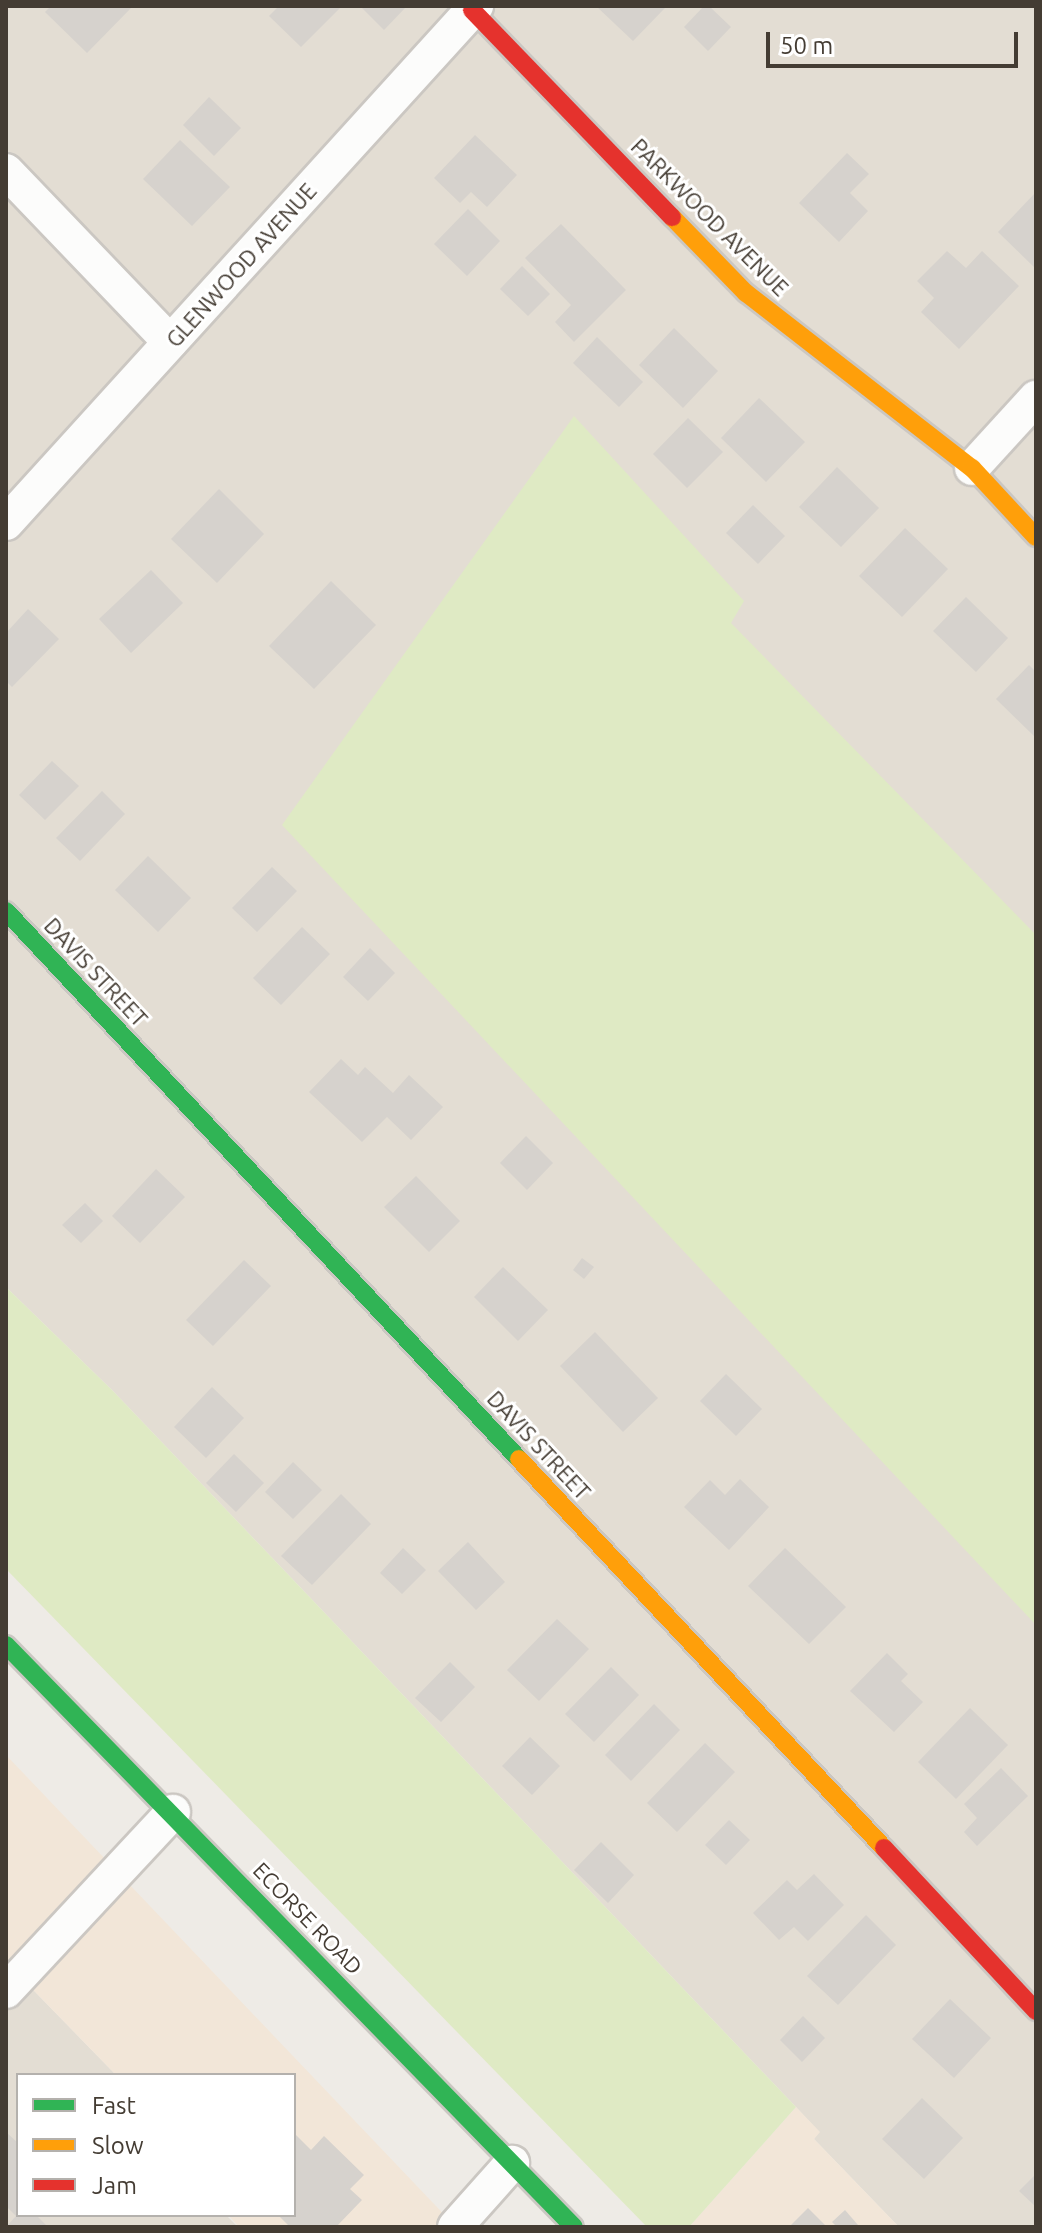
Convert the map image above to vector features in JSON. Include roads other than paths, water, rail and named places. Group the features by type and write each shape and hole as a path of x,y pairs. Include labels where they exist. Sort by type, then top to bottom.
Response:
{"street":[{"name":"GLENWOOD AVENUE","path":"6,523 474,8"},
{"name":"PARKWOOD AVENUE","path":"474,8 746,293 972,468 1036,537"},
{"path":"6,171 170,342"},
{"path":"972,468 1036,398"},
{"name":"DAVIS STREET","path":"6,911 1036,2011"},
{"name":"ECORSE ROAD","path":"6,1645 173,1812 574,2227"},
{"path":"6,1991 173,1812"},
{"path":"455,2227 512,2163"}]}
